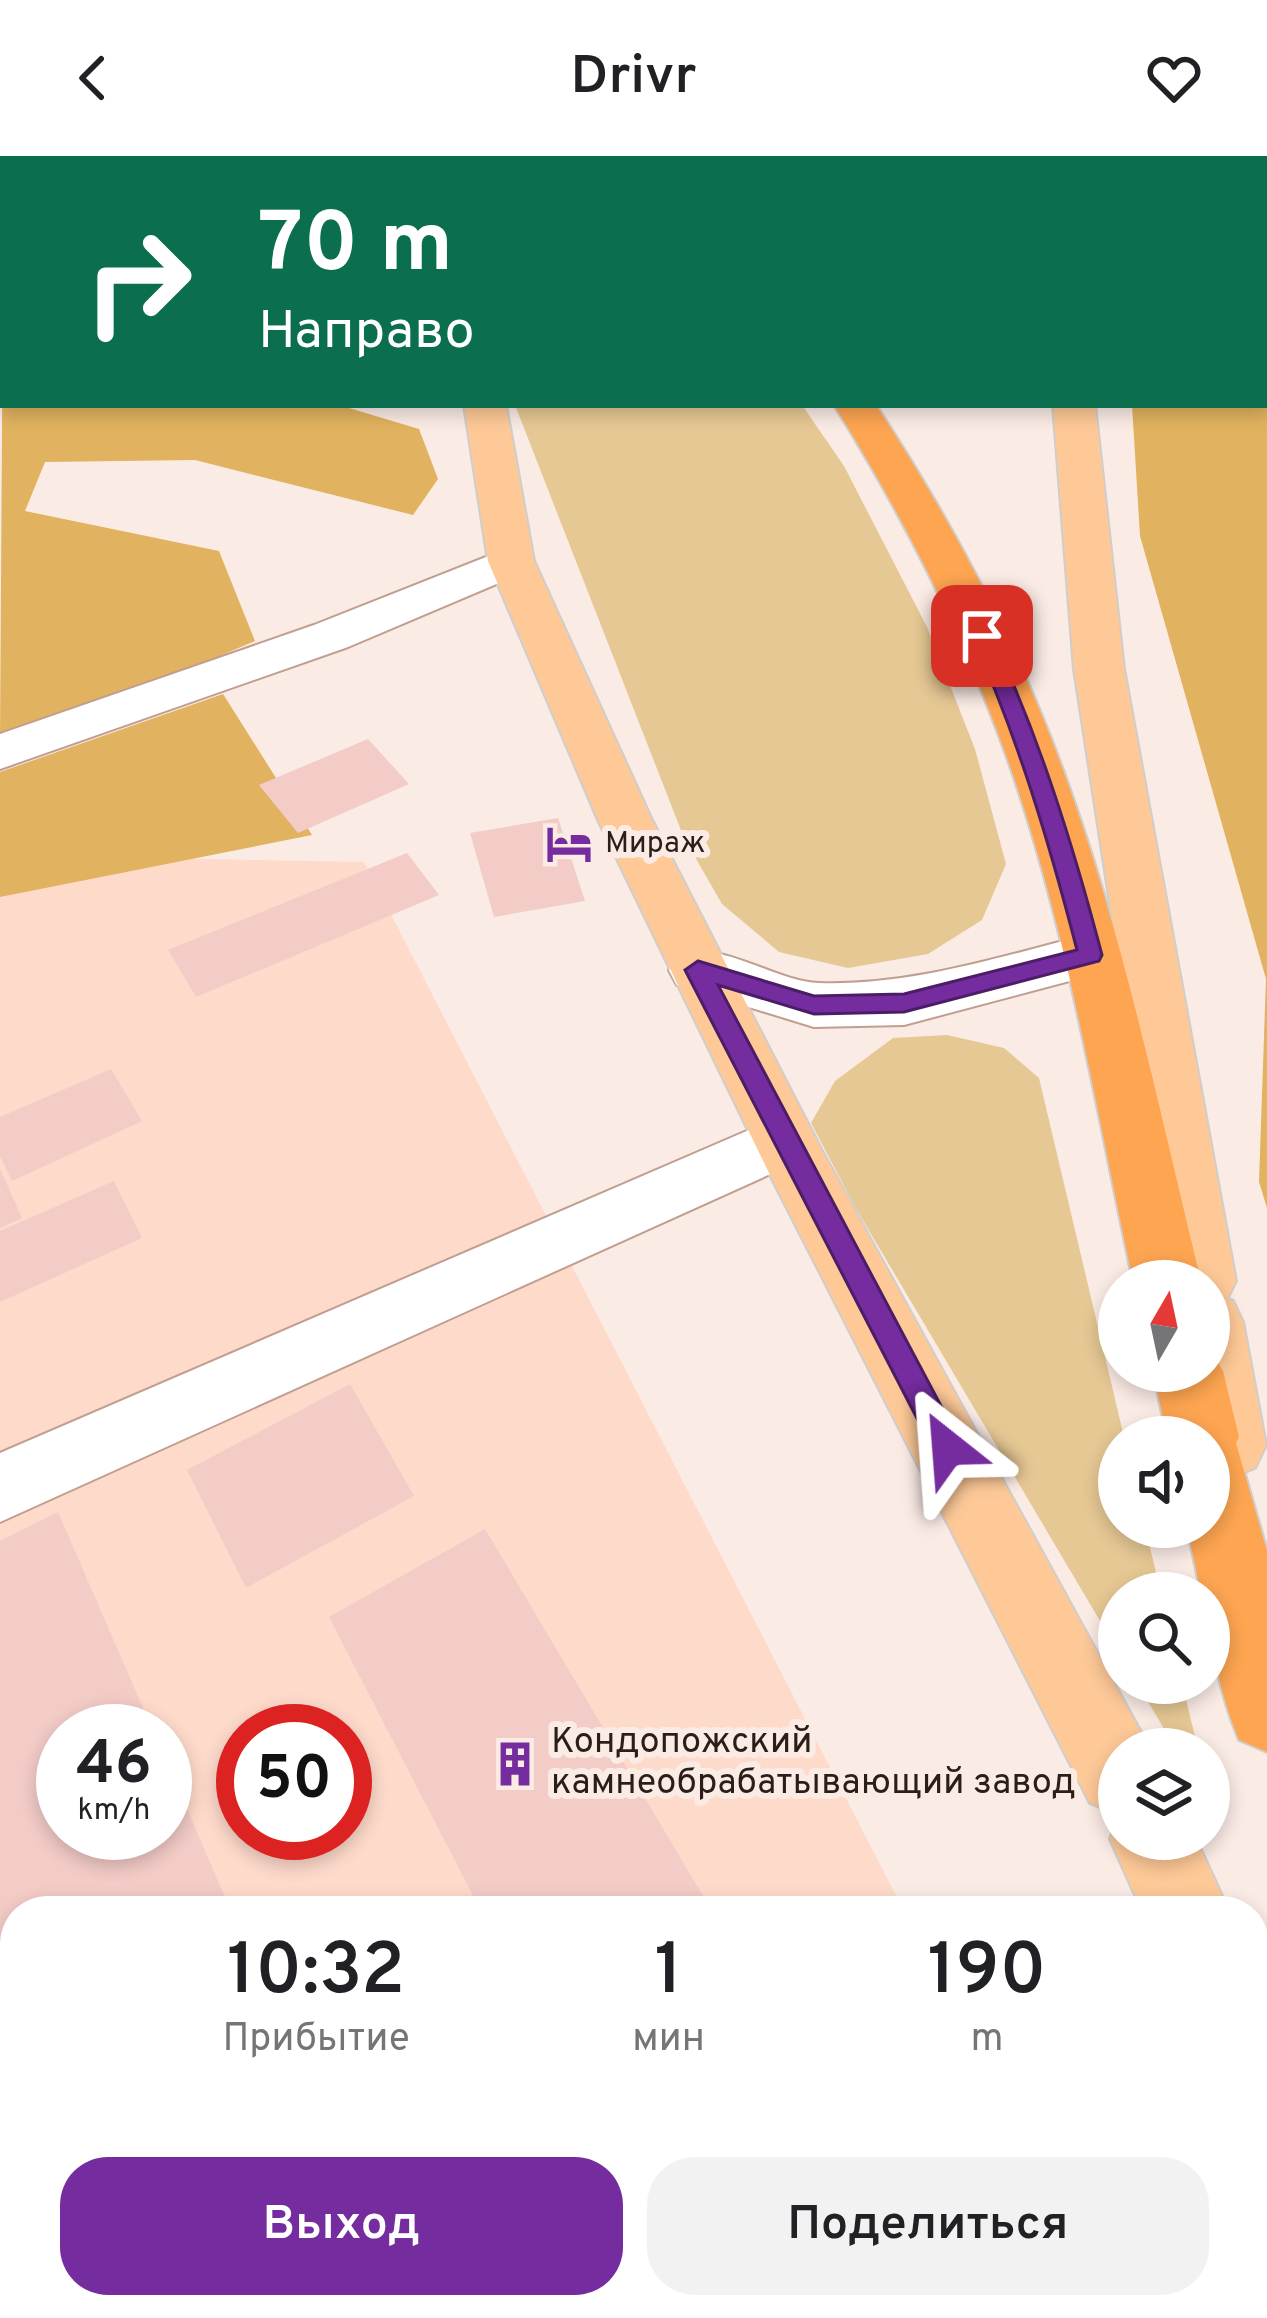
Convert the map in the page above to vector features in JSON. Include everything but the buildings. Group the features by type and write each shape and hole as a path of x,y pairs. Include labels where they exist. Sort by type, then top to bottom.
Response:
{"highway":[{"path":"857,408 897,469 950,567 1013,704 1056,824 1162,1260"},
{"path":"1229,1548 1267,1712"}],"main road":[{"path":"486,408 511,561 625,820 784,1140 1098,1734"},
{"path":"1074,408 1100,669 1198,1260"},
{"path":"1221,1392 1267,1667"},
{"path":"1162,1860 1179,1896"}],"street":[{"path":"0,752 331,636 511,561"},
{"path":"698,970 814,1005 904,1003 1090,955"},
{"path":"0,1488 784,1140"}],"shaded area":[{"path":"2,408 349,408 419,429 438,479 413,515 195,460 45,462 25,511 219,551 255,641 69,720 0,741"},
{"path":"516,408 804,408 844,466 927,627 975,749 1006,864 982,920 928,954 848,968 779,952 722,904 684,838"},
{"path":"1132,408 1267,408 1267,1208 1259,1182 1266,979 1140,536"},
{"path":"223,694 312,835 0,897 0,772"},
{"path":"0,855 364,862 896,1896 0,1896"},
{"path":"947,1035 1004,1048 1039,1078 1098,1327 1098,1392 1113,1392 1119,1416 1098,1416 1098,1548 1150,1548 1156,1572 1098,1572 1098,1618 855,1207 811,1123 835,1081 893,1038"},
{"path":"1149,1704 1187,1704 1193,1728 1164,1728"}],"place":[{"name":"Мираж","path":"569,844"},
{"name":"Кондопожский камнеобрабатывающий завод","path":"515,1764"}],"route":[{"path":"948,1448 698,970 814,1005 904,1003 1090,955 1056,824 1013,704 982,636"}]}
